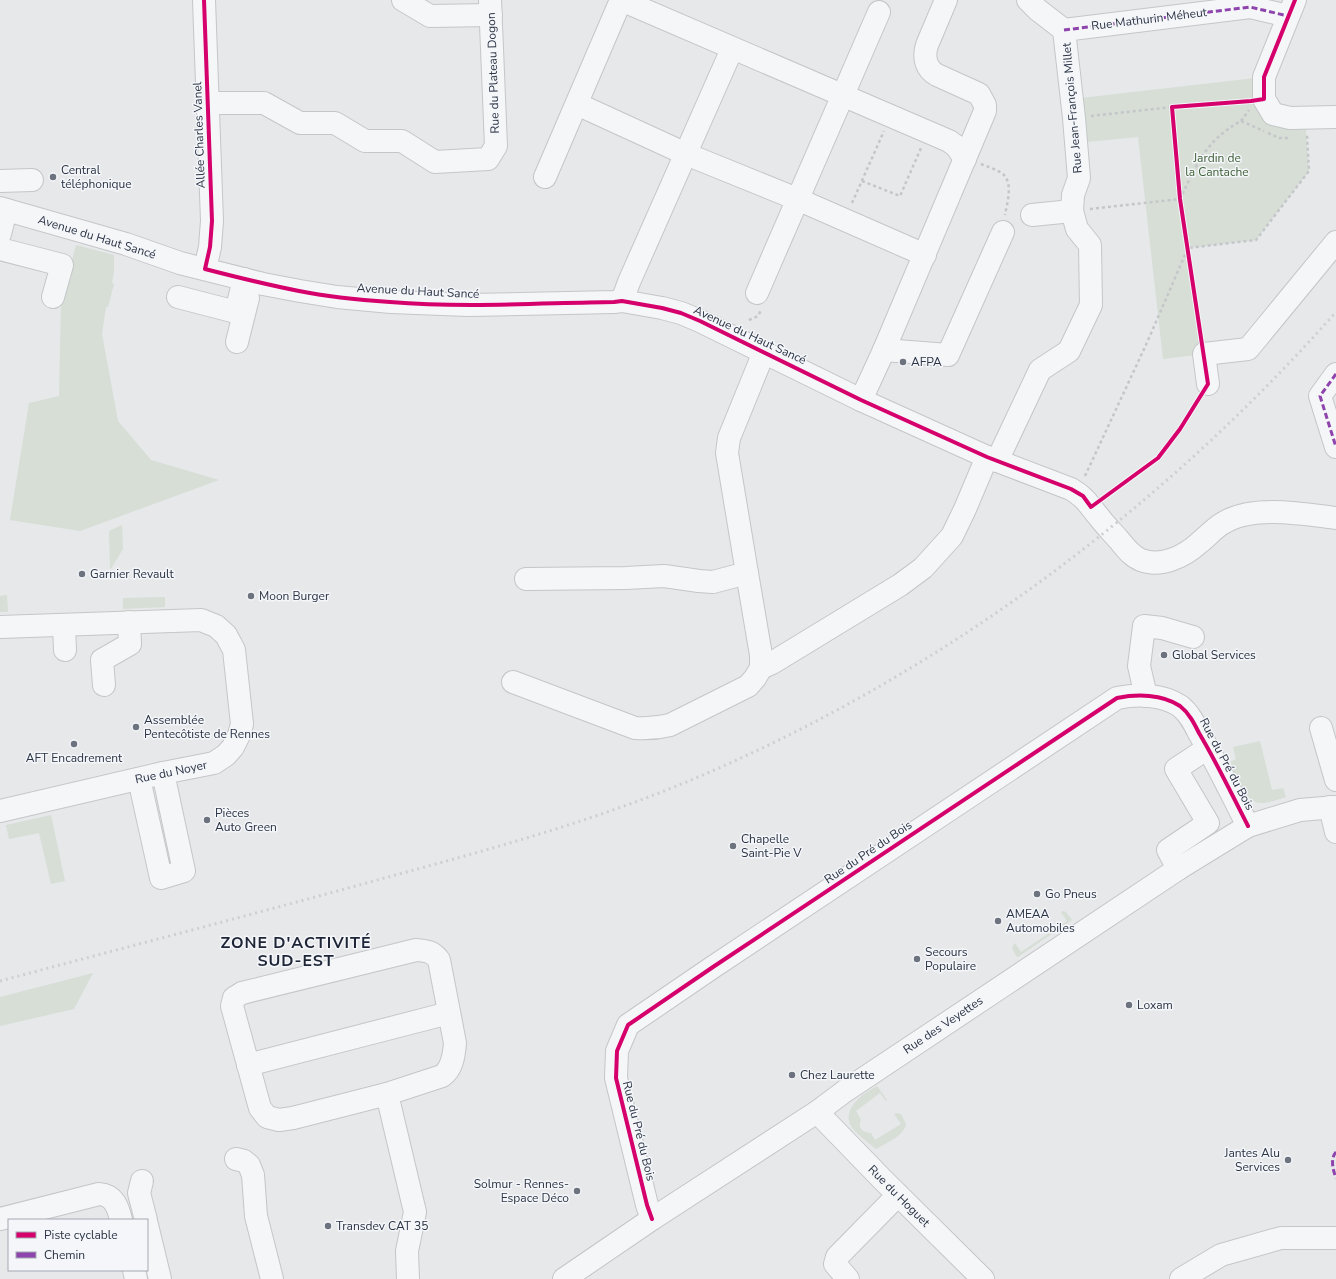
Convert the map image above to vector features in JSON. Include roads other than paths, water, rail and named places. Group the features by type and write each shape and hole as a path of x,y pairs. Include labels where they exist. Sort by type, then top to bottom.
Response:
{"street":[{"name":"Allée Charles Vanel","path":"204,0 212,221 210,247 205,269"},
{"path":"403,0 430,16 491,7"},
{"path":"545,177 621,0 732,49 928,131 949,141 956,146 966,158"},
{"path":"861,400 884,350 984,116 985,105 979,94 932,72 926,63 925,56 927,45 946,0"},
{"name":"Rue Jean-François Millet","path":"761,668 772,663 900,585 923,568 952,536 1040,370 1069,351 1091,305 1090,245 1077,228 1072,211 1072,195 1079,178 1064,30 1038,10 1028,0"},
{"name":"Rue du Plateau Dogon","path":"208,103 264,103 300,123 335,123 365,141 402,141 435,162 488,159 496,146 491,7"},
{"name":"Rue Mathurin Méheut","path":"1064,30 1250,7 1292,8"},
{"path":"1292,8 1264,78 1264,99 1273,114 1290,118 1336,116"},
{"path":"756,293 880,12"},
{"path":"622,300 732,49"},
{"path":"577,104 686,154 797,199 925,255"},
{"path":"0,181 32,180"},
{"path":"0,234 3,209"},
{"name":"Avenue du Haut Sancé","path":"3,209 126,244 180,263 248,280 338,297 391,302 468,305 614,302 622,300 662,308 688,316 861,400 992,459 1071,489 1083,496 1131,553 1146,561 1165,562 1190,550 1225,522 1243,516 1280,512 1336,518"},
{"path":"1032,215 1072,211"},
{"path":"884,350 948,355 1004,232"},
{"path":"1208,384 1204,354 1248,349 1336,242"},
{"path":"0,249 62,265 53,298"},
{"path":"178,297 236,312 248,280"},
{"path":"237,342 248,280"},
{"path":"513,682 635,728 646,729 670,725 748,686 755,678 761,668 761,655 727,453 729,438 764,352"},
{"path":"1336,374 1320,396 1336,447"},
{"path":"526,579 664,576 713,582 748,573"},
{"name":"Rue du Noyer","path":"0,627 201,620 216,626 226,635 234,650 242,724 239,735 233,747 226,755 214,763 163,773 0,811"},
{"path":"104,685 102,660 130,644 129,622"},
{"path":"64,625 65,650"},
{"path":"1146,696 1139,666 1144,626 1162,628 1193,637"},
{"name":"Rue du Pré du Bois","path":"652,1219 647,1205 616,1078 617,1051 628,1025 1117,698 1146,696 1170,701 1180,706 1189,715 1208,748 1248,826"},
{"path":"1321,728 1336,780"},
{"path":"1178,869 1168,850 1208,824 1176,769 1208,748"},
{"path":"139,779 161,878 184,871 163,773"},
{"path":"1333,807 1336,832"},
{"name":"Rue des Veyettes","path":"564,1279 652,1219 817,1112 845,1091 1178,869 1248,826 1300,810 1333,807"},
{"path":"416,950 428,951 434,954 439,960 449,1013 455,1043 454,1057 448,1072 442,1076 387,1094 279,1120 267,1118 260,1108 232,1006 234,998 242,993 416,950"},
{"path":"248,1065 449,1013"},
{"path":"387,1094 415,1212 407,1252 408,1279"},
{"name":"Rue du Hoguet","path":"817,1112 983,1279"},
{"path":"236,1159 244,1161 249,1165 253,1175 256,1216 272,1279"},
{"path":"142,1182 139,1193 146,1219"},
{"path":"0,1219 104,1194 114,1201 121,1219"},
{"path":"848,1279 835,1264 837,1257 898,1195"},
{"path":"148,1229 160,1279"},
{"path":"1181,1279 1221,1255 1281,1238 1336,1238"}],"railway":[{"path":"0,981 324,895 568,825 684,783 776,741 866,694 953,642 1037,584 1117,522 1194,456 1267,386 1336,312"}],"place":[{"name":"Central téléphonique","path":"53,177"},
{"name":"AFPA","path":"903,362"},
{"name":"Garnier Revault","path":"82,574"},
{"name":"Moon Burger","path":"251,596"},
{"name":"Global Services","path":"1164,655"},
{"name":"Assemblée Pentecôtiste de Rennes","path":"136,727"},
{"name":"AFT Encadrement","path":"74,744"},
{"name":"Pièces Auto Green","path":"207,820"},
{"name":"Chapelle Saint-Pie V","path":"733,846"},
{"name":"Go Pneus","path":"1037,894"},
{"name":"AMEAA Automobiles","path":"998,921"},
{"name":"Secours Populaire","path":"917,959"},
{"name":"Loxam","path":"1129,1005"},
{"name":"Chez Laurette","path":"792,1075"},
{"name":"Jantes Alu Services","path":"1288,1160"},
{"name":"Solmur - Rennes- Espace Déco","path":"577,1191"},
{"name":"Transdev CAT 35","path":"328,1226"}],"district":[{"name":"ZONE D'ACTIVITÉ SUD-EST","path":"296,952"}],"park label":[{"name":"Jardin de la Cantache","path":"1217,165"}]}
